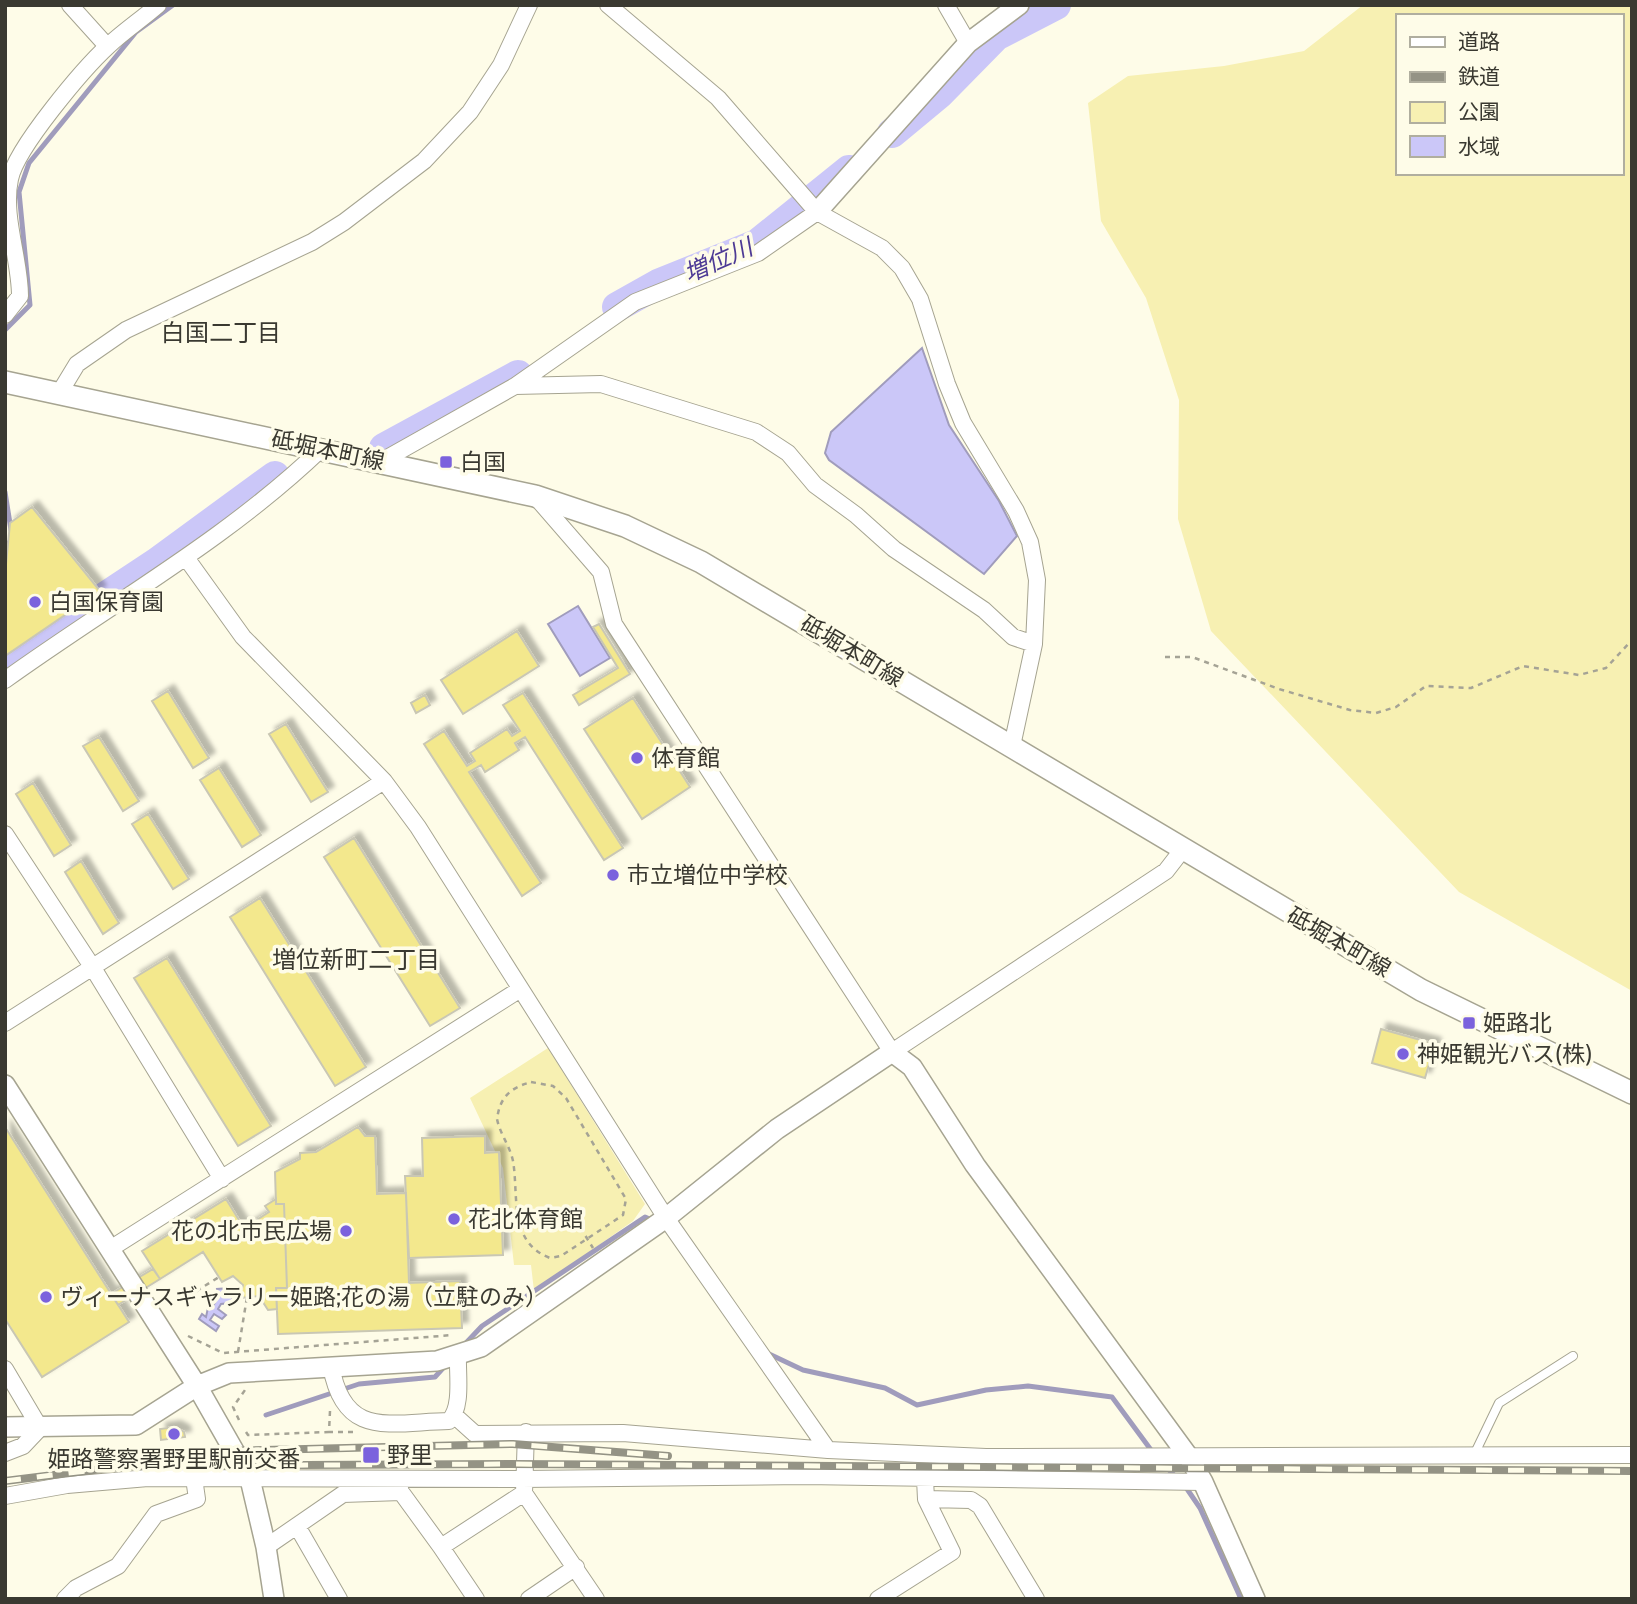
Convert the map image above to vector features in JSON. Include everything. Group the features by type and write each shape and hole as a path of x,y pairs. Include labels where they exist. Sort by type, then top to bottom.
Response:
{"main road":[{"name":"砥堀本町線","path":"5,382 535,496 582,510 663,542 1013,746 1421,990 1632,1093"}],"street":[{"path":"70,5 107,46"},
{"path":"5,314 20,296 8,201 10,178 44,121 107,46 158,5"},
{"path":"60,392 78,364 126,330 312,242 344,222 424,161 470,112 501,65 529,5"},
{"path":"608,5 718,98 817,212 882,248 902,268 920,299 947,384 963,423 1016,511 1030,542 1037,580 1034,644 1013,746"},
{"path":"946,5 968,43"},
{"path":"380,462 515,386 635,302 758,253 817,212 968,43 1020,5"},
{"path":"515,386 601,384 756,432 788,453 816,485 894,549 984,610 1013,636 1034,644"},
{"path":"5,680 187,559 288,481 321,449"},
{"path":"535,496 601,572 614,624 892,1052 912,1067 975,1166 1188,1455 1203,1482 1255,1599"},
{"path":"187,559 243,637 384,781 418,827 666,1218 828,1450"},
{"path":"5,1023 384,781"},
{"path":"5,834 93,968 222,1179"},
{"path":"5,1427 136,1425 197,1386 229,1373 437,1361 481,1348 666,1218 777,1129 1166,872 1183,849"},
{"path":"110,1249 519,990"},
{"path":"5,1085 197,1386 250,1479 266,1547 274,1599"},
{"path":"331,1366 335,1386 342,1398 349,1409 366,1423 449,1421 455,1416 458,1354"},
{"path":"5,1369 40,1428"},
{"path":"455,1416 475,1434 623,1433 828,1450 986,1457 1632,1455"},
{"path":"5,1453 23,1446 40,1428"},
{"path":"526,1432 523,1486 596,1599"},
{"path":"5,1496 67,1485 148,1478 523,1486 805,1476 1203,1482"},
{"path":"65,1599 76,1588 118,1566 156,1514 197,1499 194,1478"},
{"path":"878,1599 952,1552 926,1499 925,1479"},
{"path":"266,1547 343,1494 399,1485"},
{"path":"399,1485 476,1599"},
{"path":"441,1547 523,1486"},
{"path":"926,1499 971,1500 980,1506 1035,1599"},
{"path":"297,1525 339,1599"},
{"path":"529,1599 576,1567"}],"lane":[{"path":"1474,1455 1499,1403 1573,1356"}],"path":[{"path":"1165,657 1192,657 1291,693 1350,710 1376,713 1396,707 1426,686 1471,688 1523,666 1579,675 1606,668 1632,640"},
{"path":"541,1082 553,1086 566,1098 626,1199 623,1214 588,1239 561,1256 550,1258 533,1247 523,1235 514,1195 513,1160 497,1119 499,1108 514,1087 541,1082"},
{"path":"575,1219 595,1251"},
{"path":"171,1307 219,1277"},
{"path":"238,1352 247,1297"},
{"path":"167,1304 174,1315"},
{"path":"188,1336 223,1353 461,1335"},
{"path":"248,1387 233,1407 248,1436 355,1432"},
{"path":"329,1406 329,1432"}],"green space":[{"path":"1363,5 1632,5 1632,991 1459,892 1211,631 1178,519 1179,400 1146,298 1101,221 1088,103 1128,76 1224,66 1304,51"},
{"path":"548,1048 645,1204 633,1221 534,1291 531,1265 514,1265 503,1168 470,1098"}],"water":[{"path":"922,348 949,425 999,501 1017,536 984,574 829,460 825,453 831,432"},
{"path":"578,606 610,658 580,676 548,624"},
{"path":"230,1288 233,1297 230,1303 221,1304 218,1309 226,1315 222,1319 214,1314 210,1320 219,1326 216,1331 199,1319 202,1314 206,1317 209,1303 213,1306 218,1297 217,1289"}],"building":[{"path":"32,507 100,591 5,656 5,575 10,523"},
{"path":"599,624 630,674 579,705 573,695 618,668 593,627"},
{"path":"517,631 539,666 463,714 441,680"},
{"path":"168,691 209,758 193,768 152,701"},
{"path":"523,693 623,848 604,860 525,737 515,743 519,750 485,772 481,765 469,772 541,883 522,896 424,744 444,731 467,766 475,761 470,753 507,729 512,736 520,731 503,705"},
{"path":"425,695 430,705 416,713 411,703"},
{"name":"体育館","path":"633,698 690,787 642,819 584,729"},
{"path":"286,724 328,792 311,802 269,734"},
{"path":"99,737 139,801 123,811 83,746"},
{"path":"219,768 261,835 242,847 200,780"},
{"path":"33,783 71,845 54,856 16,794"},
{"path":"148,814 189,879 173,889 132,824"},
{"path":"354,838 460,1008 430,1026 324,857"},
{"path":"81,861 119,923 103,934 65,872"},
{"path":"260,898 366,1067 335,1086 230,917"},
{"path":"167,958 271,1126 238,1146 134,978"},
{"name":"神姫観光バス(株)","path":"1381,1029 1435,1044 1425,1078 1372,1063"},
{"path":"5,1127 129,1322 42,1377 5,1319"},
{"name":"花の北市民広場","path":"358,1127 365,1136 375,1136 377,1194 406,1193 409,1283 460,1281 462,1328 278,1334 276,1288 287,1288 284,1204 276,1204 275,1172 300,1159 300,1153 316,1152"},
{"name":"花北体育館","path":"485,1136 485,1153 499,1152 503,1255 409,1258 405,1176 423,1176 422,1138"},
{"path":"226,1199 244,1228 269,1212 265,1206 276,1199 276,1204 284,1204 287,1288 276,1288 277,1309 268,1310 259,1296 239,1298 243,1285 233,1276 222,1282 203,1252 160,1279 142,1251"},
{"path":"153,1269 160,1279 118,1305 111,1294"},
{"path":"175,1427 184,1432 185,1437 161,1440 160,1429"}],"waterway":[{"path":"5,330 30,305 19,192 29,163 136,32 173,5"},
{"name":"増位川","path":"892,133 939,94 996,36 1056,5"},
{"name":"増位川","path":"617,307 658,284 757,244 849,170"},
{"name":"増位川","path":"384,448 518,375"},
{"path":"5,663 156,563 275,476"},
{"path":"5,492 11,530"},
{"path":"5,563 8,543"},
{"path":"465,1344 482,1326 645,1217 652,1220"},
{"path":"767,1353 803,1370 885,1388 917,1405 986,1390 1028,1386 1112,1397 1154,1454"},
{"path":"266,1415 359,1384 435,1377 444,1367"},
{"path":"1160,1461 1176,1477"},
{"path":"1185,1486 1200,1508 1241,1599"}],"railway":[{"path":"84,1460 136,1453 513,1444 668,1456"},
{"path":"5,1481 126,1466 511,1464 1632,1471"}],"place":[{"name":"白国","path":"446,462"},
{"name":"白国保育園","path":"35,602"},
{"name":"体育館","path":"637,758"},
{"name":"市立増位中学校","path":"613,875"},
{"name":"姫路北","path":"1469,1023"},
{"name":"神姫観光バス(株)","path":"1403,1054"},
{"name":"花北体育館","path":"454,1219"},
{"name":"花の北市民広場","path":"346,1231"},
{"name":"ヴィーナスギャラリー姫路;花の湯（立駐のみ）","path":"46,1297"},
{"name":"姫路警察署野里駅前交番","path":"174,1434"},
{"name":"野里","path":"371,1455"}],"district":[{"name":"白国二丁目","path":"221,332"},
{"name":"増位新町二丁目","path":"356,959"}]}
